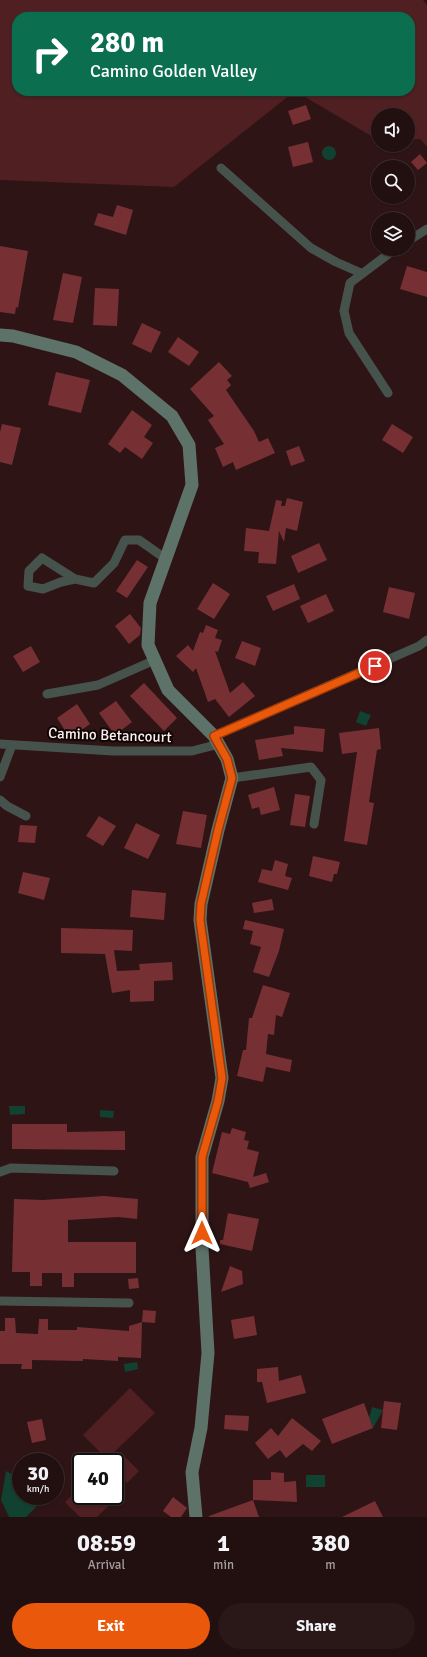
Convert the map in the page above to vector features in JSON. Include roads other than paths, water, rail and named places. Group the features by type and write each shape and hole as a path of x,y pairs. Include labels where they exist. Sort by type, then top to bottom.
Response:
{"street":[{"path":"221,168 311,248 336,262 361,273"},
{"path":"415,237 427,229"},
{"path":"385,256 361,273 350,283 344,311 349,333 388,393"},
{"path":"0,335 13,336 76,352 122,375 172,416 189,445 192,485 150,603 148,645 168,690 217,740 227,759 232,778 216,837 201,904 200,920 222,1078 218,1101 202,1157 202,1248 208,1353 201,1428 192,1472 196,1517"},
{"path":"75,579 61,582 43,589 28,586 29,571 42,558 75,579 94,583 114,563 125,540 139,540 166,559"},
{"name":"Camino Betancourt","path":"0,744 113,751 192,751 419,646 427,640"},
{"path":"47,694 98,685 155,660"},
{"path":"0,777 12,745"},
{"path":"232,778 311,767 321,780 314,824"},
{"path":"0,800 7,806 26,816"},
{"path":"0,1172 11,1168 114,1171"},
{"path":"0,1301 129,1304"}]}
